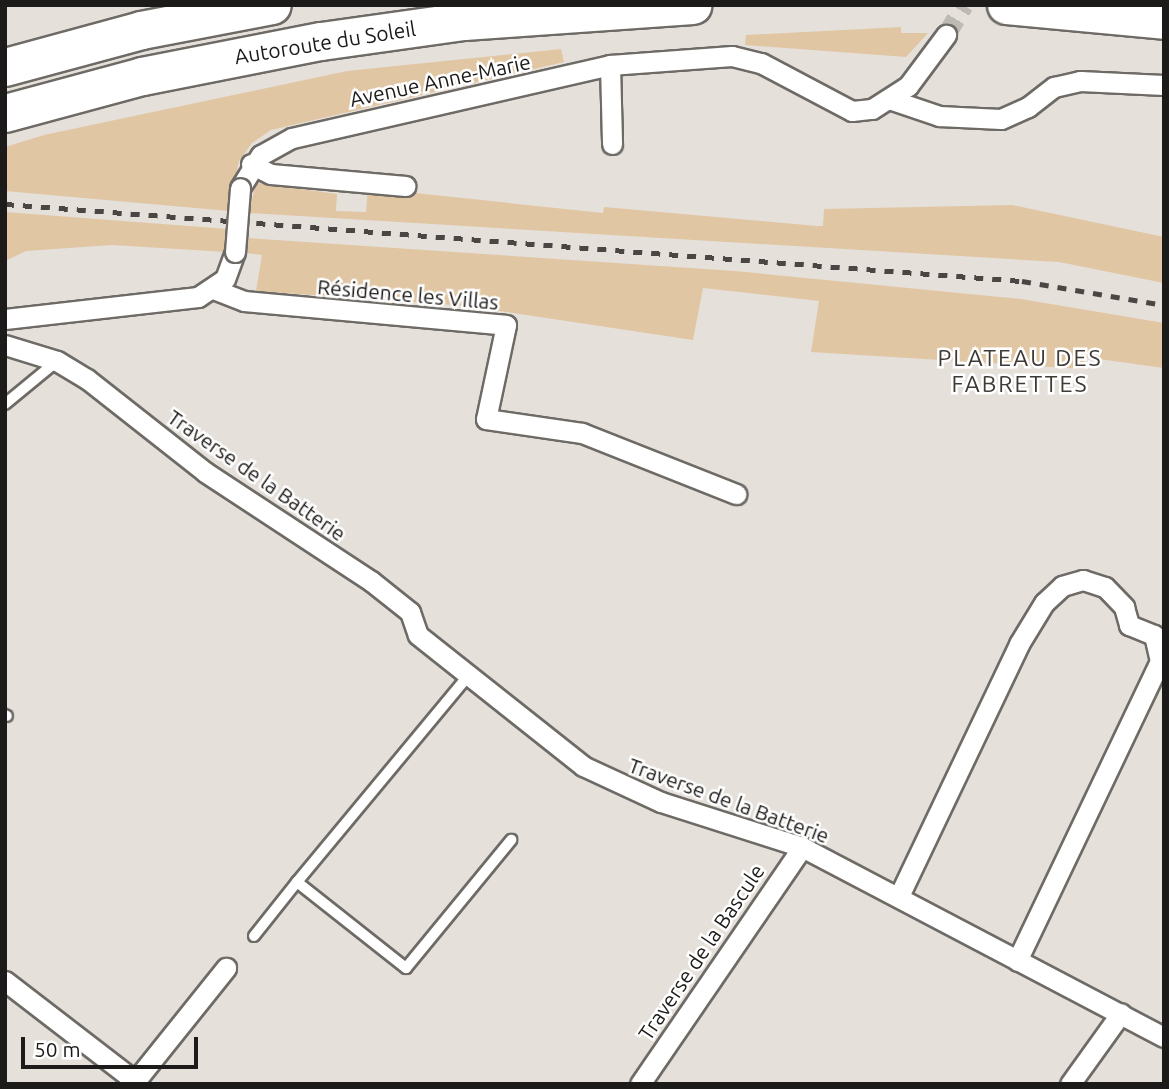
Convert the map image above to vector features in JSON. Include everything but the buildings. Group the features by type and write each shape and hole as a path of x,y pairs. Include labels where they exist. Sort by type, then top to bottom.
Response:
{"highway":[{"name":"Autoroute du Soleil","path":"5,67 141,30 272,5"},
{"name":"Autoroute du Soleil","path":"5,113 142,76 321,41 464,20 692,5"},
{"path":"1006,5 1164,20"}],"street":[{"path":"947,35 892,100 939,116 1001,119 1028,107 1054,87 1080,82 1164,85"},
{"name":"Avenue Anne-Marie","path":"251,164 292,138 610,65 732,56 761,63 852,111 872,109 892,100"},
{"path":"610,65 612,144"},
{"path":"5,319 169,302 213,289 225,279 235,252 240,188 251,164 271,174 405,186"},
{"name":"Résidence les Villas","path":"213,289 244,301 506,324 486,419 582,433 736,494"},
{"name":"Traverse de la Batterie","path":"5,345 57,361 87,379 205,472 400,604 410,612 418,635 467,677 556,747 610,780 661,802 802,847 1164,1037"},
{"path":"899,896 1018,644 1044,603 1062,586 1083,580 1105,587 1124,607 1129,625 1154,635 1160,661 1017,961"},
{"name":"Traverse de la Bascule","path":"640,1084 802,847"},
{"path":"5,981 134,1082 226,968"},
{"path":"1070,1084 1121,1013"}],"lane":[{"path":"5,404 57,361"},
{"path":"254,936 467,677"},
{"path":"297,882 406,968 511,840"}],"shaded area":[{"path":"901,27 901,33 928,33 906,57 745,45 746,35"},
{"path":"561,49 564,62 271,130 252,143 239,161 229,211 5,191 5,147 44,135 347,71"},
{"path":"256,183 337,194 336,211 366,212 368,188 603,213 604,207 817,226 823,226 824,209 1012,205 1164,237 1164,283 1059,262 249,213"},
{"path":"5,212 228,229 227,252 112,245 26,251 5,261"},
{"path":"247,238 735,271 1021,299 1164,323 1164,368 1084,357 1085,369 811,352 819,301 703,288 693,340 466,306 256,291 262,255 246,253"}],"tunnel":[{"path":"946,35 964,5"}],"railway":[{"path":"5,204 1022,281 1164,305"}],"district":[{"name":"PLATEAU DES FABRETTES","path":"1020,371"}]}
